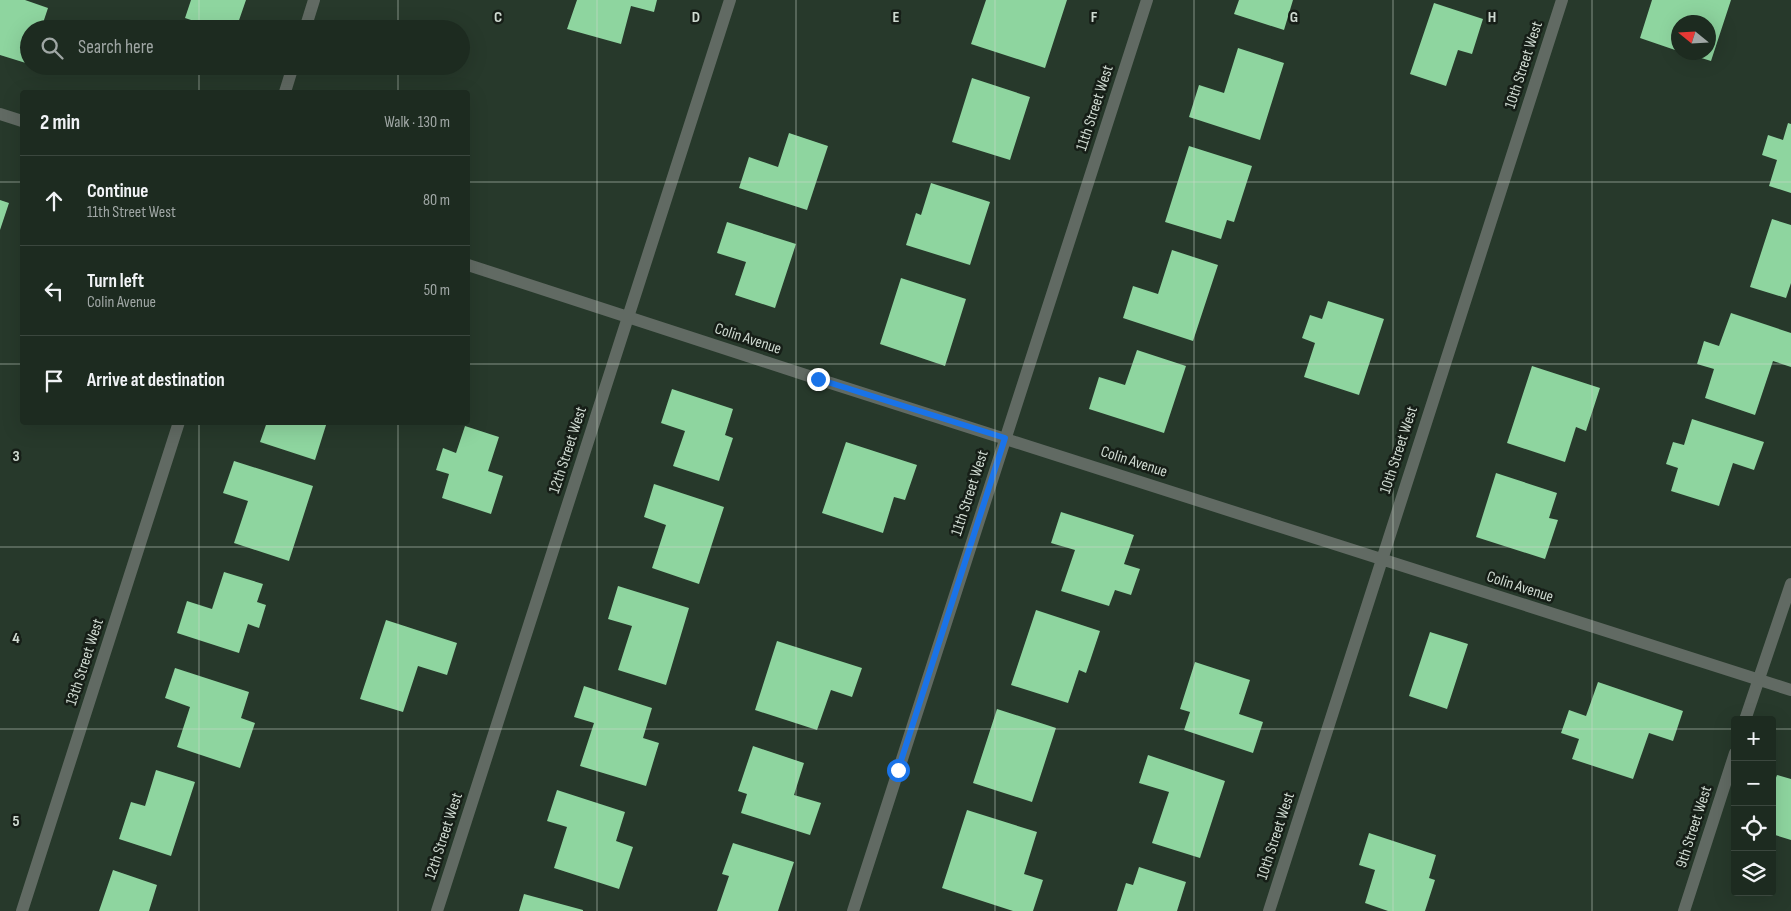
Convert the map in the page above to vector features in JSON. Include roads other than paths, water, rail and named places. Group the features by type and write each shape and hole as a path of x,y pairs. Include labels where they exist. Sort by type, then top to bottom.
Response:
{"street":[{"path":"308,20 314,0"},
{"name":"12th Street West","path":"437,911 730,0"},
{"name":"11th Street West","path":"852,911 1146,0"},
{"name":"10th Street West","path":"1269,911 1562,0"},
{"path":"286,90 290,75"},
{"path":"0,114 20,120"},
{"name":"Colin Avenue","path":"470,267 1791,690"},
{"name":"13th Street West","path":"22,911 178,425"},
{"path":"1746,716 1791,584"},
{"name":"9th Street West","path":"1684,911 1732,761"}]}
